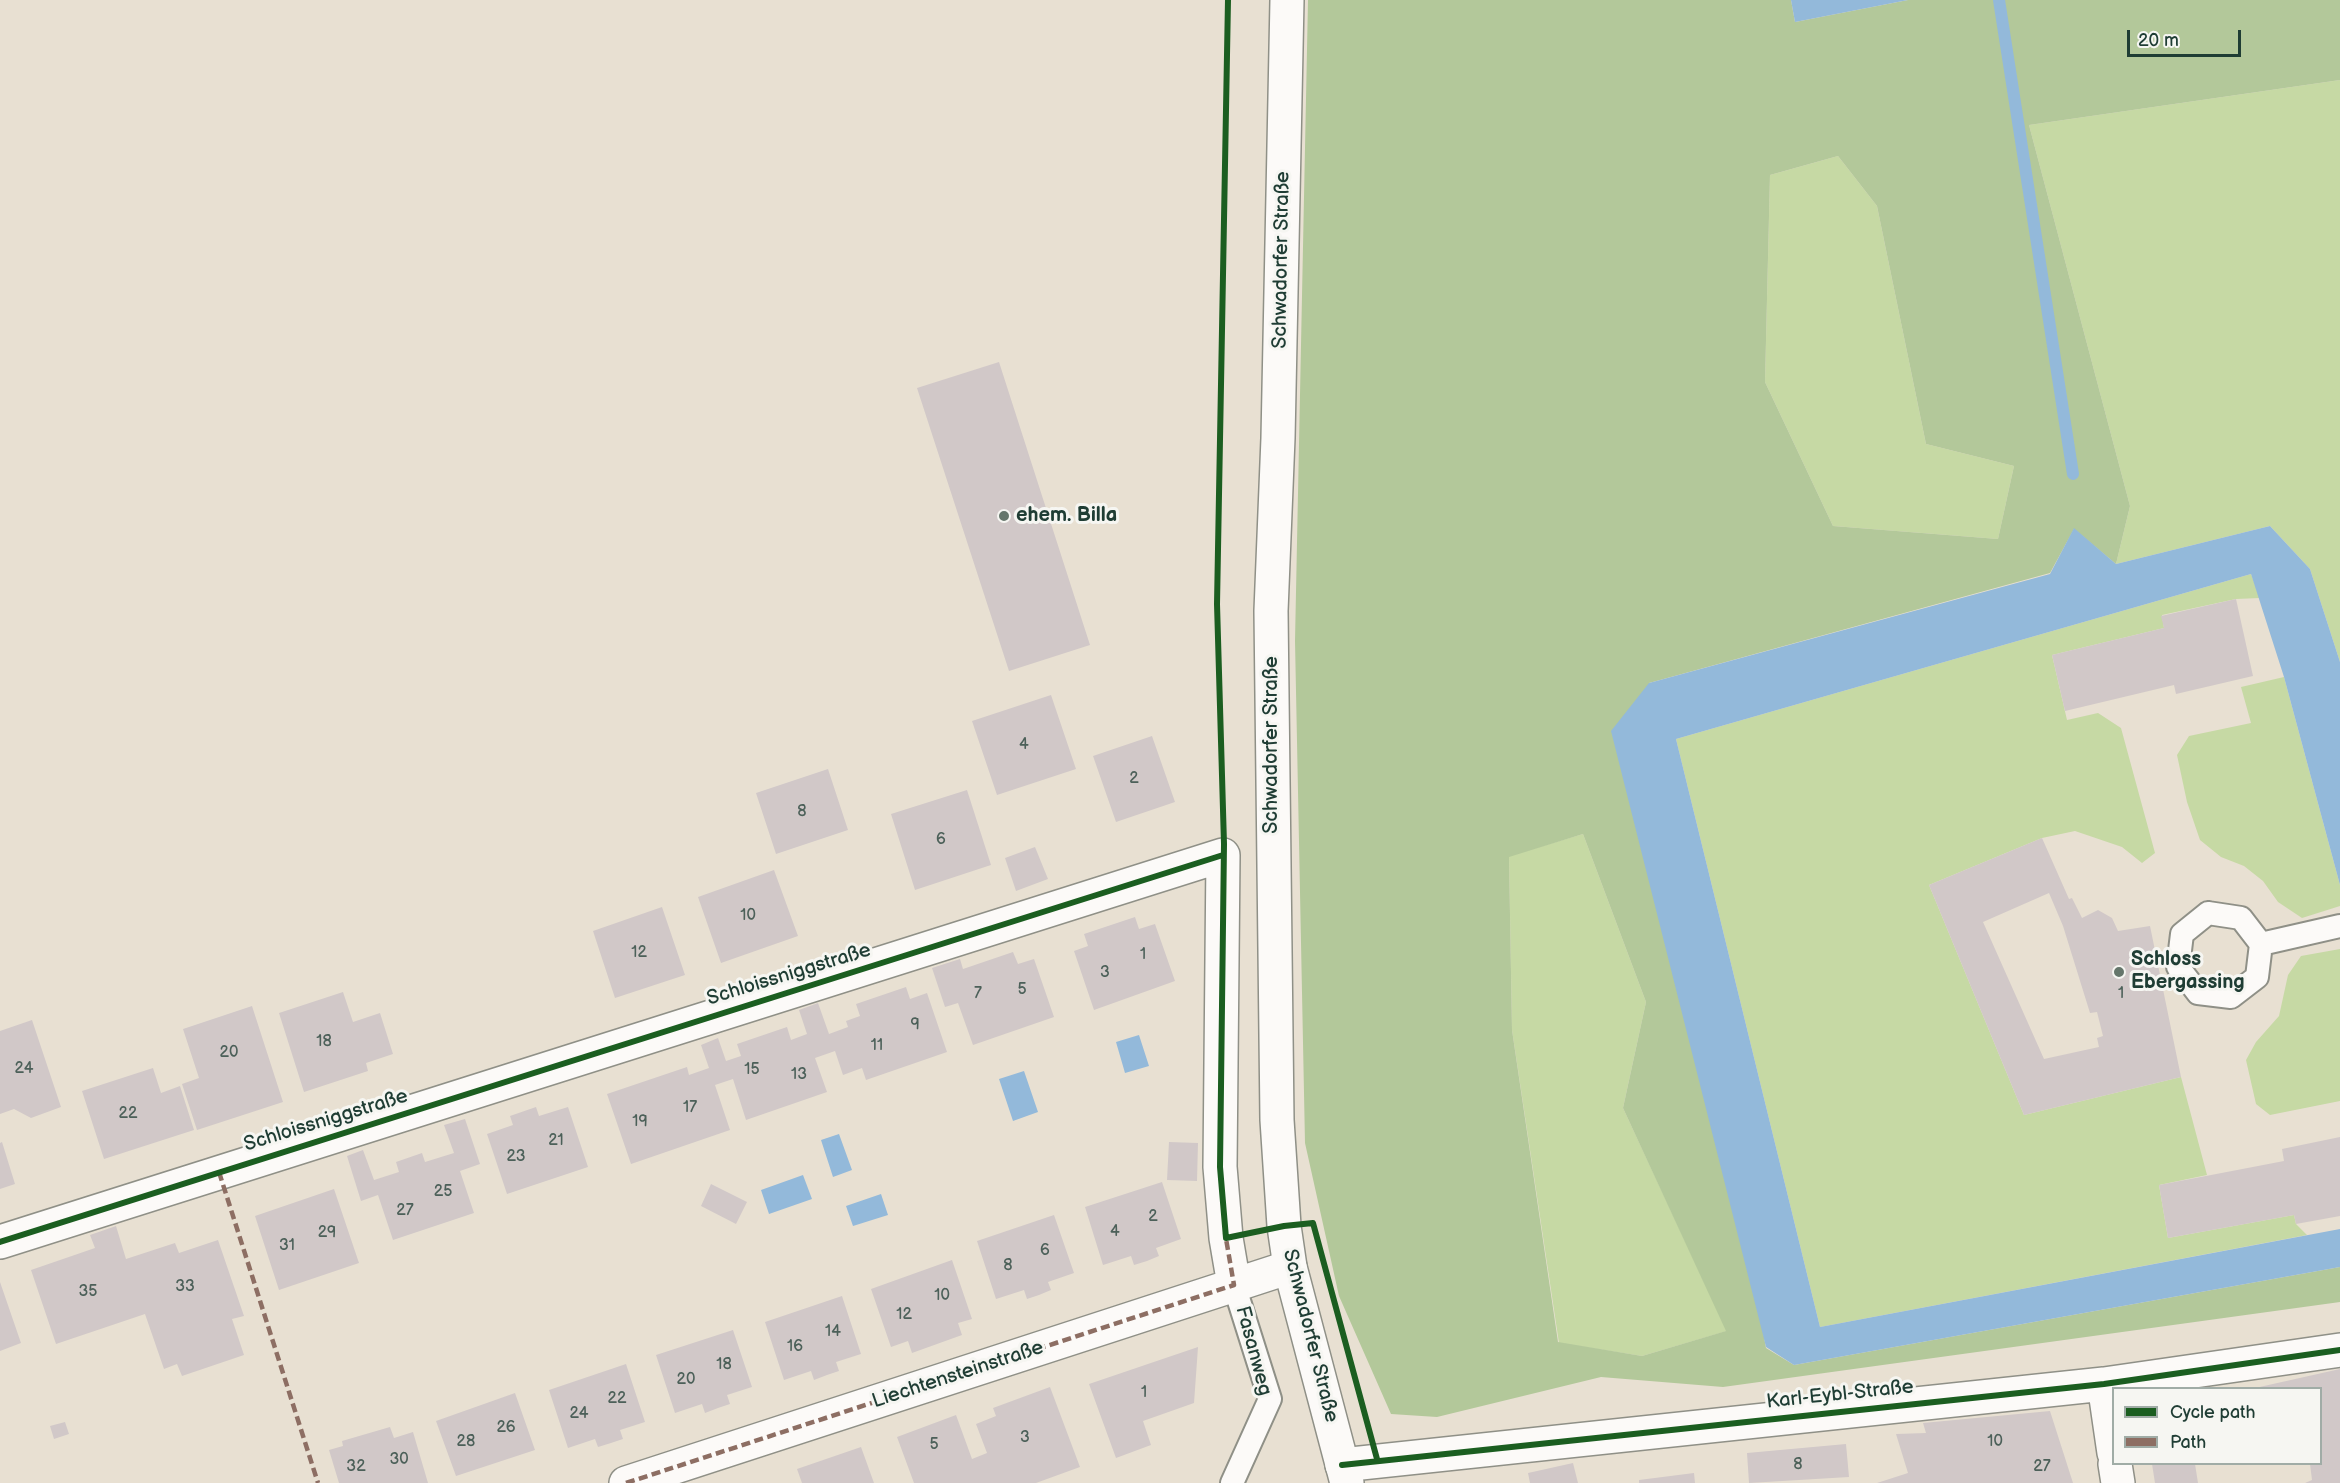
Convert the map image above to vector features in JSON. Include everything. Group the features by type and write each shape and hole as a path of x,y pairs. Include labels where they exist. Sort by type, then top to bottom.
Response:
{"street":[{"name":"Schwadorfer Straße","path":"1287,0 1278,438 1271,623 1276,1120 1284,1226 1290,1267 1344,1474"},
{"name":"Schloissniggstraße","path":"0,1242 1223,855 1220,1167 1226,1238 1234,1285"},
{"name":"Liechtensteinstraße","path":"626,1483 1290,1267"},
{"name":"Karl-Eybl-Straße","path":"1344,1474 2104,1384 2340,1350"},
{"path":"2104,1384 2112,1439"},
{"path":"2115,1465 2118,1483"}],"lane":[{"path":"2261,944 2340,926"},
{"name":"Fasanweg","path":"1232,1483 1270,1399 1234,1285"}],"green space":[{"path":"1308,0 1791,0 1795,22 1908,0 2340,0 2340,80 2029,125 2130,506 2116,564 2074,529 2050,573 1649,683 1766,1348 1794,1365 2340,1267 2340,1302 1723,1387 1601,1377 1437,1417 1391,1414 1339,1296 1305,1143 1295,641","holes":["1838,156 1877,206 1926,444 2014,466 1998,539 1833,526 1765,382 1770,175","1583,834 1646,1002 1623,1108 1726,1331 1642,1356 1558,1342 1512,1030 1509,857"]},
{"path":"2340,80 2340,662 2310,569 2270,526 2116,564 2130,506 2029,125"},
{"path":"1838,156 1877,206 1926,444 2014,466 1998,539 1833,526 1765,382 1770,175"},
{"path":"2251,574 2260,598 2236,599 2162,615 2164,628 2052,655 2067,720 2098,713 2121,728 2155,853 2142,863 2122,847 2075,831 2042,838 1929,885 2024,1115 2181,1077 2207,1175 2159,1185 2168,1238 2294,1215 2296,1224 2307,1235 1820,1327 1676,739"},
{"path":"2284,677 2340,885 2340,906 2302,918 2278,902 2263,881 2244,866 2221,857 2200,840 2187,802 2177,755 2189,736 2251,723 2241,687"},
{"path":"1583,834 1646,1002 1623,1108 1727,1331 1642,1356 1559,1343 1512,1030 1509,856"},
{"path":"2340,949 2340,1101 2270,1115 2256,1104 2246,1060 2256,1042 2279,1016 2288,975 2301,956"}],"water":[{"path":"1791,0 1908,0 1795,22"},
{"path":"2270,526 2310,569 2340,662 2340,885 2284,677 2251,574 1676,739 1820,1327 2340,1229 2340,1267 1794,1365 1766,1347 1611,731 1649,683 2050,574 2074,528 2116,564"},
{"path":"1139,1035 1149,1066 1125,1073 1116,1042"},
{"path":"1024,1071 1038,1112 1013,1121 999,1079"},
{"path":"839,1134 852,1170 833,1177 821,1140"},
{"path":"803,1175 812,1199 769,1214 761,1190"},
{"path":"881,1194 888,1215 853,1226 846,1206"}],"building":[{"name":"ehem. Billa","path":"999,362 1090,645 1009,671 917,388"},
{"path":"2236,599 2253,676 2176,694 2174,685 2065,711 2052,655 2164,628 2161,616"},
{"path":"1051,695 1076,769 997,795 972,721"},
{"path":"1152,736 1175,802 1116,822 1093,756"},
{"path":"828,769 848,830 776,854 756,793"},
{"path":"967,790 991,865 915,890 891,814"},
{"name":"Schloss Ebergassing","path":"2042,838 2069,899 2072,898 2082,918 2098,910 2112,918 2118,931 2150,926 2181,1077 2024,1115 1929,885","holes":["2049,893 2063,926 2090,1013 2097,1012 2103,1036 2097,1038 2099,1047 2044,1059 1983,922"]},
{"path":"1035,847 1048,879 1016,891 1005,858"},
{"path":"774,870 798,936 721,963 698,897"},
{"path":"662,907 685,975 615,998 593,931"},
{"path":"1135,917 1139,929 1155,924 1175,981 1094,1010 1074,951 1088,946 1084,934"},
{"path":"1013,952 1018,964 1034,959 1054,1017 973,1045 958,1003 945,1007 932,968 960,959 963,969"},
{"path":"906,987 910,999 927,993 947,1052 866,1080 862,1068 843,1075 835,1051 815,1058 827,1092 746,1120 733,1079 715,1085 730,1130 631,1164 607,1094 687,1067 689,1075 709,1068 701,1045 718,1038 726,1061 741,1056 737,1044 787,1027 791,1040 807,1034 799,1010 818,1003 829,1034 848,1027 846,1021 860,1016 856,1004"},
{"path":"343,992 353,1022 380,1013 393,1054 366,1063 368,1071 304,1092 279,1013"},
{"path":"252,1006 283,1102 197,1130 182,1084 199,1078 183,1029"},
{"path":"32,1020 61,1107 31,1118 14,1109 0,1114 0,1031"},
{"path":"153,1068 161,1093 180,1086 194,1130 104,1159 82,1091"},
{"path":"536,1107 539,1116 568,1107 588,1167 507,1194 487,1134 513,1125 510,1116"},
{"path":"465,1119 480,1164 460,1171 474,1213 393,1240 378,1195 361,1201 347,1156 363,1150 374,1180 399,1172 396,1162 422,1153 425,1162 454,1153 444,1125"},
{"path":"2340,1137 2340,1216 2296,1224 2294,1215 2168,1238 2159,1185 2284,1161 2282,1149"},
{"path":"2,1142 15,1184 0,1189 0,1143"},
{"path":"1169,1142 1198,1143 1197,1181 1167,1180"},
{"path":"1162,1182 1181,1239 1156,1248 1159,1256 1147,1261 1134,1265 1131,1256 1103,1265 1085,1207"},
{"path":"711,1184 747,1202 736,1224 701,1206"},
{"path":"334,1189 359,1263 279,1290 255,1216"},
{"path":"1054,1215 1074,1273 1048,1282 1051,1290 1027,1299 1024,1290 996,1299 977,1241"},
{"path":"116,1226 126,1259 175,1243 179,1253 218,1240 244,1316 232,1319 244,1355 182,1376 177,1364 164,1369 145,1314 56,1344 31,1270 95,1248 90,1235"},
{"path":"952,1260 972,1319 958,1323 962,1335 912,1353 908,1341 891,1347 871,1289"},
{"path":"0,1282 21,1343 0,1351"},
{"path":"842,1296 861,1354 836,1362 839,1371 814,1380 811,1371 784,1380 765,1322"},
{"path":"733,1330 752,1387 727,1395 730,1404 705,1413 702,1404 675,1413 656,1355"},
{"path":"1198,1347 1194,1403 1143,1421 1151,1445 1116,1458 1089,1384"},
{"path":"626,1364 645,1422 620,1430 623,1439 598,1447 595,1439 568,1448 549,1390"},
{"path":"2340,1369 2340,1483 2305,1483 2312,1480 2310,1465 2322,1465 2322,1387 2259,1387"},
{"path":"1050,1387 1080,1467 1036,1483 914,1483 897,1437 956,1415 972,1459 987,1453 976,1424 996,1416 993,1408"},
{"path":"515,1393 535,1450 456,1476 436,1421"},
{"path":"2050,1411 2073,1483 1877,1483 1908,1473 1896,1434 1926,1433 1923,1423"},
{"path":"65,1422 69,1434 54,1439 50,1426"},
{"path":"390,1427 394,1438 413,1432 428,1483 339,1483 329,1450 343,1446 342,1441"},
{"path":"1846,1444 1849,1477 1749,1483 1747,1453"},
{"path":"861,1447 874,1483 802,1483 797,1469"},
{"path":"1573,1463 1578,1483 1530,1483 1528,1473"},
{"path":"2152,1465 2195,1465 2198,1483 2155,1483"},
{"path":"1694,1473 1695,1483 1639,1483 1639,1480"}],"waterway":[{"path":"1999,0 2073,474"}],"marked path":[{"path":"219,1172 318,1483"},
{"path":"626,1483 1234,1285 1225,1233"}],"cycle path":[{"path":"1228,0 1217,604 1224,844 1220,1167 1226,1238 1284,1226 1313,1223 1377,1459"},
{"path":"0,1242 1223,855"},
{"path":"1342,1465 2104,1384 2340,1350"}],"place":[{"name":"ehem. Billa","path":"1004,516"},
{"name":"Schloss Ebergassing","path":"2119,972"}]}
